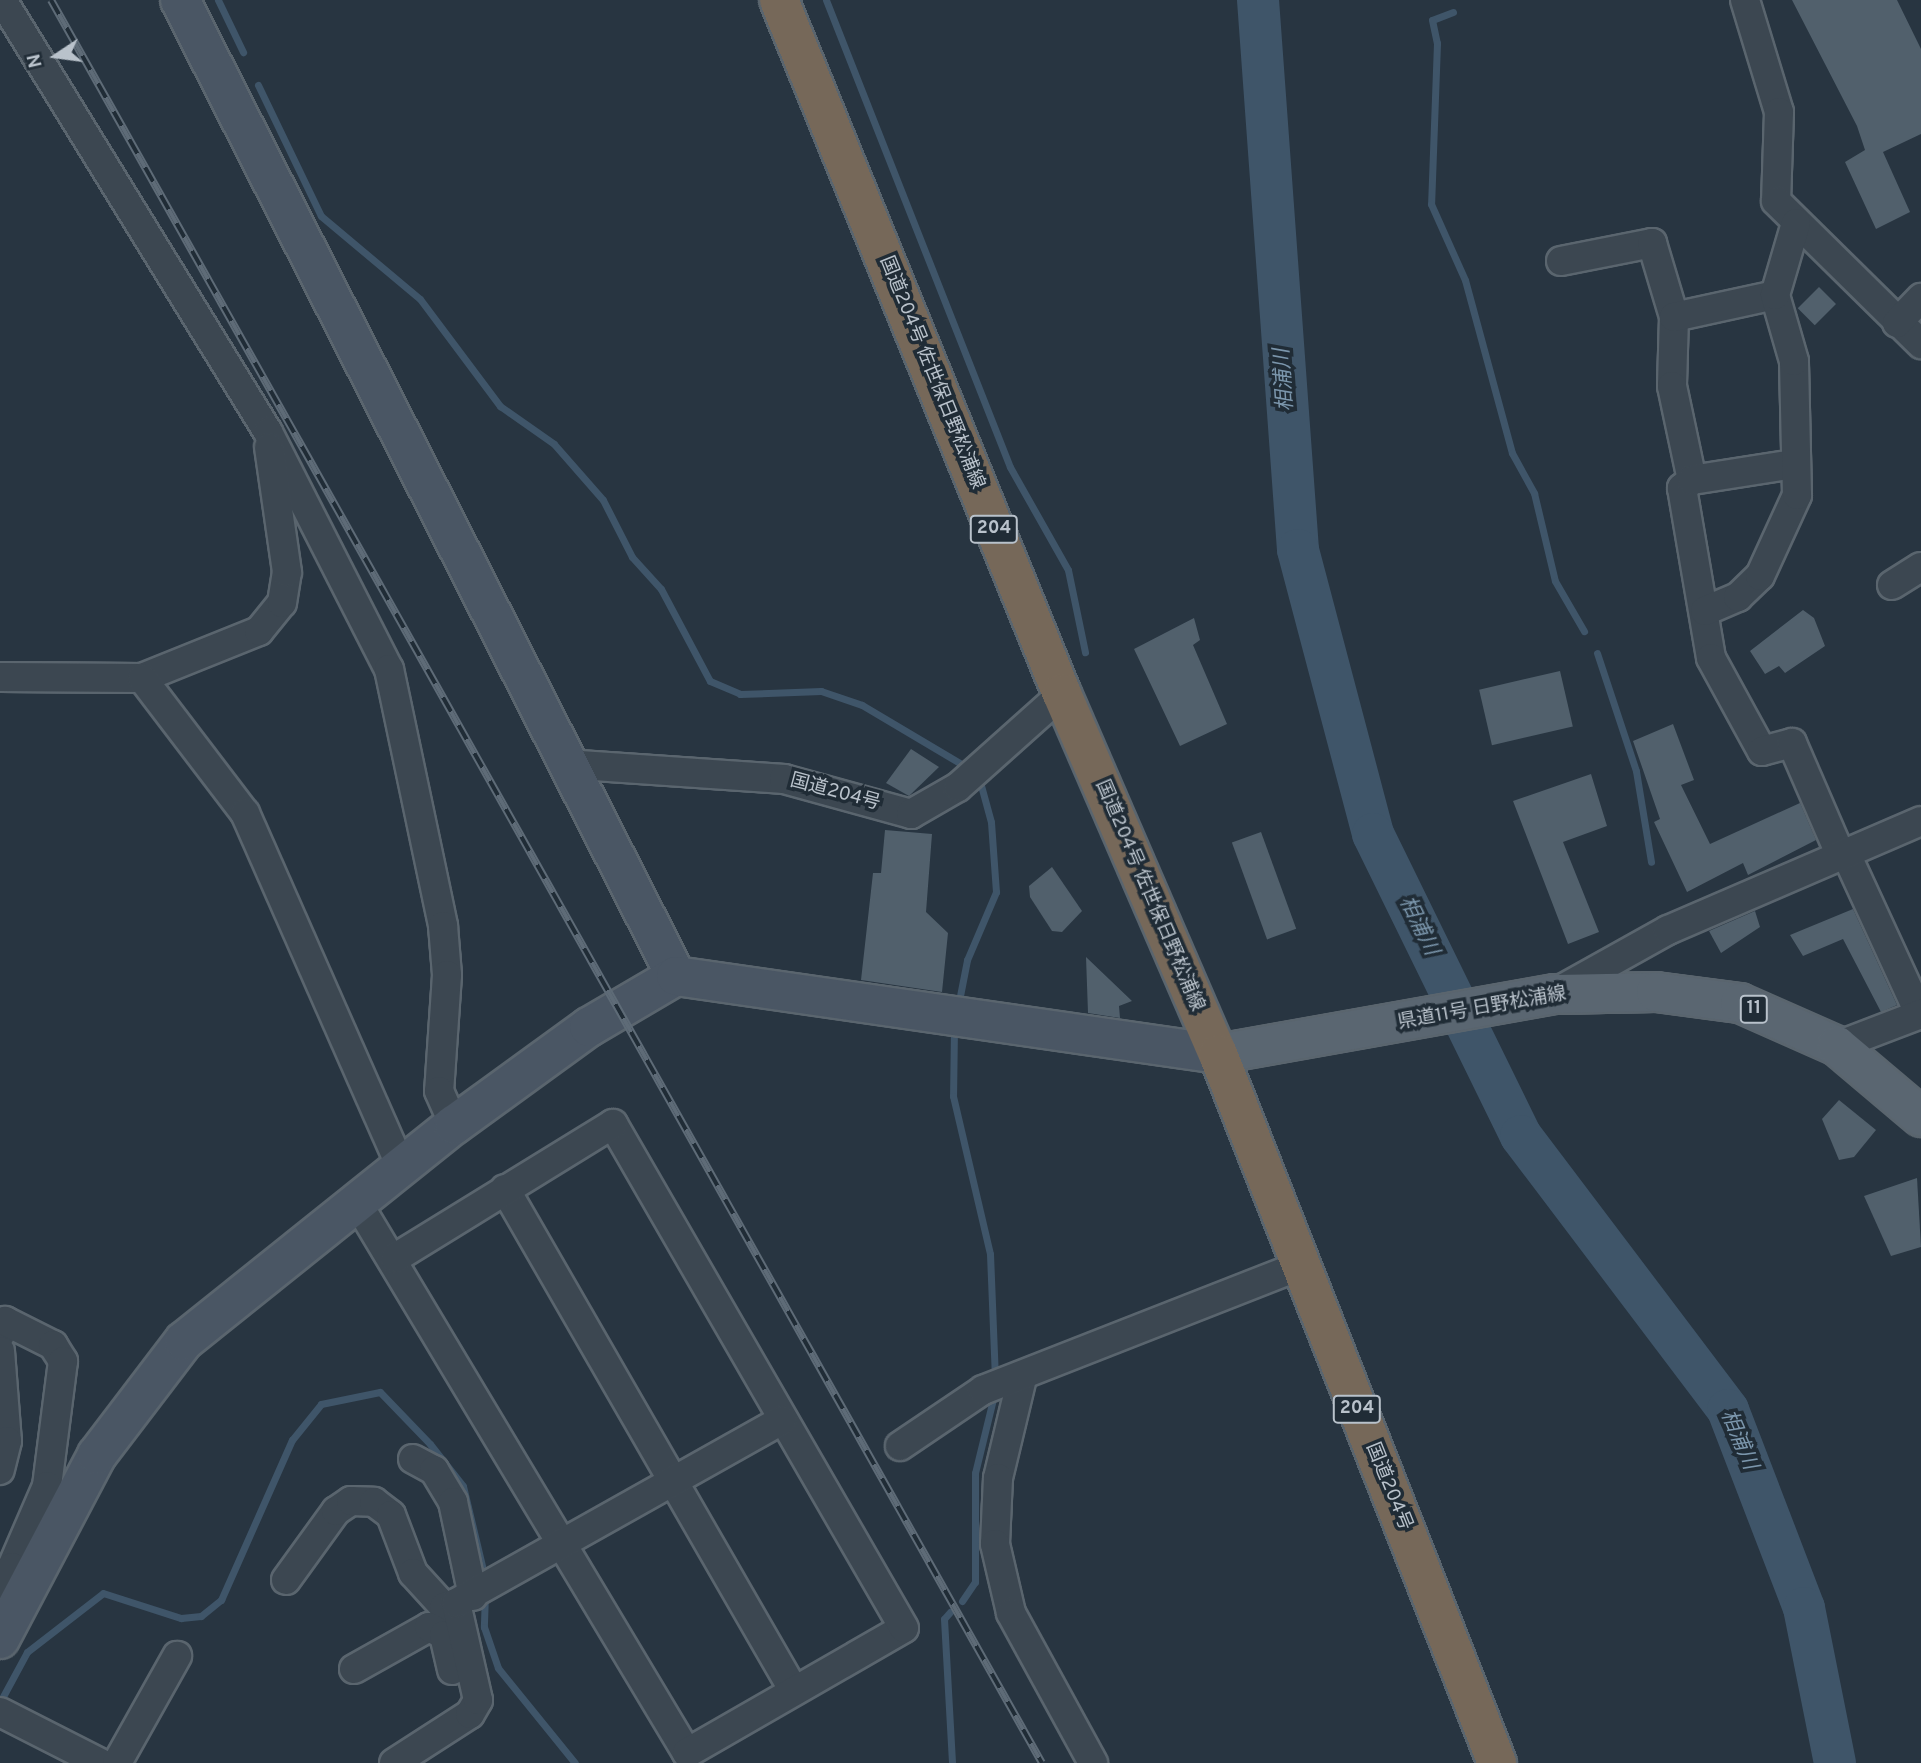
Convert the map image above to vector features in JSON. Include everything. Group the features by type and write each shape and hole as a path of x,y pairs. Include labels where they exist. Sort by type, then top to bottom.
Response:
{"highway":[{"name":"国道204号 佐世保日野松浦線","path":"779,0 1062,694 1218,1054"},
{"name":"国道204号","path":"1218,1054 1497,1763"}],"main road":[{"name":"県道11号 日野松浦線","path":"1218,1054 1334,1036 1555,994 1656,992 1740,1003 1837,1046 1921,1117"}],"street":[{"path":"2,0 268,432 389,669 443,926 447,975 439,1091 453,1125"},
{"path":"180,0 565,764 676,976"},
{"path":"1745,0 1779,112 1776,201 1921,344"},
{"path":"1705,611 1738,597 1760,576 1797,495 1794,464 1794,361 1775,295 1796,223"},
{"path":"1562,261 1651,243 1674,317 1672,386 1692,480"},
{"path":"1674,317 1775,295"},
{"path":"1897,323 1921,298"},
{"path":"0,677 142,678 259,631 282,603 287,572 268,432"},
{"path":"1794,464 1692,480 1682,488 1711,658 1762,751 1792,743 1921,1014 1837,1046"},
{"path":"1892,585 1921,567"},
{"path":"142,678 245,813 400,1165"},
{"name":"国道204号","path":"565,764 784,779 911,814 958,787 977,764 1062,694"},
{"path":"1555,994 1668,930 1921,821"},
{"path":"15,1578 97,1455 184,1341 355,1199 453,1125 589,1027 676,976 1218,1054"},
{"path":"355,1199 395,1258 687,1753 904,1628 613,1124 395,1258"},
{"path":"505,1189 794,1691"},
{"path":"900,1446 983,1390 1022,1378 1300,1266"},
{"path":"0,1335 5,1321 53,1345 63,1362 47,1486 15,1578 0,1639"},
{"path":"0,1351 7,1441 0,1470"},
{"path":"1022,1378 998,1478 995,1544 1011,1613 1093,1763"},
{"path":"286,1580 336,1511 351,1501 374,1502 391,1515 412,1573 444,1606 475,1595 674,1484 782,1420"},
{"path":"394,1763 472,1709 478,1700 475,1595 453,1502 434,1470 413,1459"},
{"path":"354,1669 429,1627 444,1635 457,1688 472,1709"},
{"path":"117,1763 177,1656"},
{"path":"5,1714 100,1763"}],"building":[{"path":"1792,0 1897,0 1921,49 1921,134 1883,152 1910,212 1876,229 1845,162 1865,150 1857,126"},
{"path":"1819,287 1836,304 1815,325 1798,308"},
{"path":"1803,610 1814,618 1825,646 1785,673 1779,666 1765,674 1750,651"},
{"path":"1194,618 1200,640 1193,645 1227,724 1180,746 1134,649"},
{"path":"1560,671 1573,727 1492,745 1479,690"},
{"path":"1673,724 1694,780 1681,785 1710,844 1800,803 1816,840 1748,875 1743,863 1687,892 1654,822 1660,819 1633,741"},
{"path":"911,749 939,767 909,796 886,783"},
{"path":"1591,774 1607,826 1563,842 1599,932 1568,944 1513,801"},
{"path":"885,830 932,834 926,912 948,933 942,992 861,980 873,873 881,873"},
{"path":"1261,832 1296,929 1267,939 1232,843"},
{"path":"1052,867 1082,911 1062,932 1052,931 1030,897 1029,886"},
{"path":"1853,909 1897,1005 1881,1012 1843,939 1803,956 1790,935"},
{"path":"1755,911 1760,927 1721,953 1709,931"},
{"path":"1086,957 1132,1001 1119,1006 1120,1018 1088,1013"},
{"path":"1839,1100 1876,1130 1854,1157 1839,1160 1822,1119"},
{"path":"1917,1178 1921,1247 1891,1256 1864,1196"}],"waterway":[{"path":"218,0 243,52"},
{"path":"826,0 1010,467 1068,570 1085,652"},
{"name":"相浦川","path":"1258,0 1298,550 1373,834 1521,1136 1728,1410 1804,1608 1835,1763"},
{"path":"1453,12 1432,20 1437,43 1431,204 1465,280 1512,453 1534,493 1555,581 1584,631"},
{"path":"258,85 321,216 420,299 500,406 554,444 603,500 632,557 661,589 710,681 740,694 821,691 862,705 968,768"},
{"path":"1597,653 1636,771 1651,862"},
{"path":"958,1006 967,960 996,892 991,822 979,778"},
{"path":"954,1028 953,1096 990,1254 995,1379"},
{"path":"0,1702 27,1652 103,1593 181,1618 201,1616 221,1600 292,1440 321,1404 380,1392 430,1444 463,1486 485,1578"},
{"path":"962,1601 975,1582 975,1473 994,1395"},
{"path":"485,1594 484,1627 498,1668 575,1763"},
{"path":"950,1612 944,1619 952,1763"}],"railway":[{"path":"51,0 1042,1763"}]}
